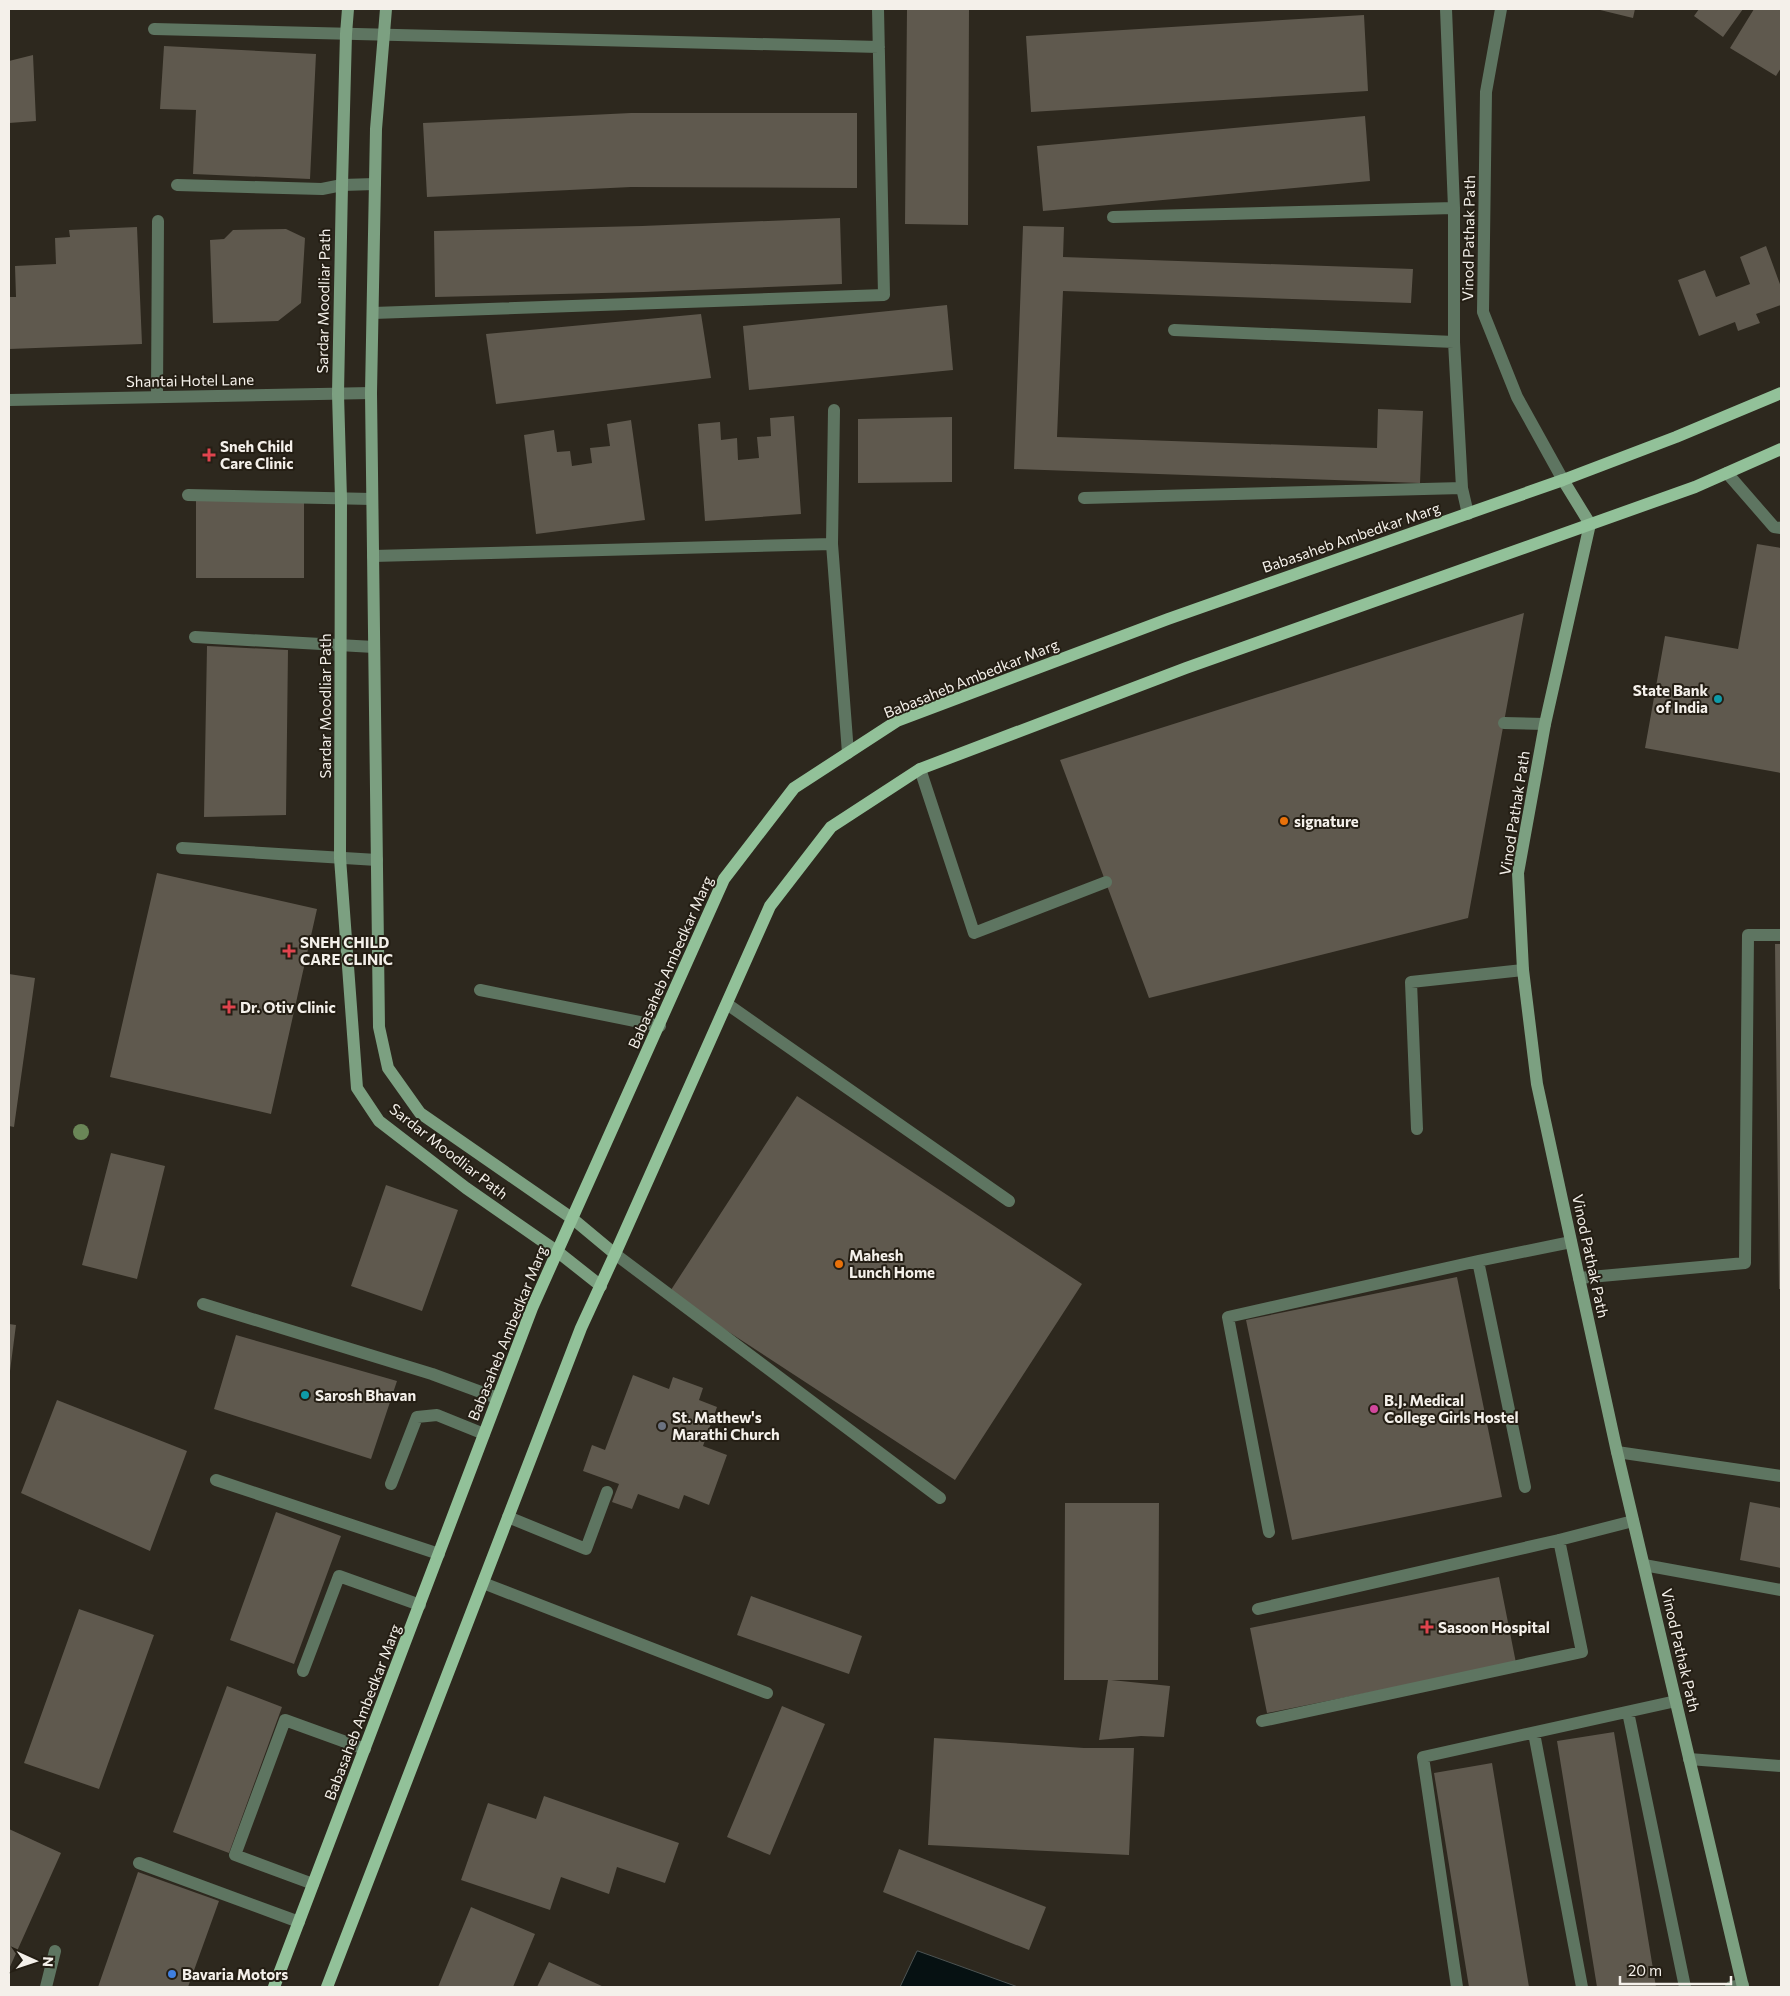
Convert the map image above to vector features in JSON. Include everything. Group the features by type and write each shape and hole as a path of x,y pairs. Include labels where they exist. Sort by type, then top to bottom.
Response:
{"main road":[{"name":"Sardar Moodliar Path","path":"348,9 338,394 341,499 340,858 357,1088 379,1120 466,1188 558,1252 601,1286"},
{"name":"Sardar Moodliar Path","path":"386,9 376,129 371,393 379,1028 388,1068 420,1113 574,1218 616,1254"},
{"name":"Babasaheb Ambedkar Marg","path":"274,1987 532,1308 660,1026 724,879 794,788 897,721 1168,618 1564,480 1676,437 1781,393"},
{"path":"327,1987 581,1328 616,1254 770,906 831,827 920,769 1186,668 1695,487 1781,449"},
{"path":"1564,480 1590,524"},
{"name":"Vinod Pathak Path","path":"1590,524 1545,724 1518,873 1523,970 1537,1084 1578,1278 1676,1701 1739,1986"}],"street":[{"path":"373,314 884,296 878,9"},
{"path":"1446,9 1454,208 1454,342 1462,488 1468,514"},
{"name":"Vinod Pathak Path","path":"1501,9 1486,92 1483,312 1517,397 1564,480"},
{"path":"154,29 879,46"},
{"path":"177,185 322,190 342,185 375,184"},
{"path":"1113,217 1454,208"},
{"path":"157,397 158,222"},
{"path":"1174,330 1454,342"},
{"name":"Shantai Hotel Lane","path":"9,400 371,393"},
{"path":"834,410 832,544 848,753"},
{"path":"1727,473 1774,527 1781,528"},
{"path":"1084,498 1462,488"},
{"path":"188,495 372,499"},
{"path":"373,556 832,544"},
{"path":"195,636 374,646"},
{"path":"1504,723 1545,724"},
{"path":"920,769 974,933 1106,882"},
{"path":"182,848 377,860"},
{"path":"1578,1278 1745,1263 1748,935 1781,935"},
{"path":"1417,1129 1411,982 1523,970"},
{"path":"480,990 660,1026"},
{"path":"727,1004 1009,1201"},
{"path":"1269,1532 1228,1317 1571,1242"},
{"path":"616,1254 940,1498"},
{"path":"1478,1261 1525,1487"},
{"path":"203,1304 432,1374 497,1398"},
{"path":"391,1484 417,1417 436,1415 484,1434"},
{"path":"1617,1452 1781,1476"},
{"path":"216,1480 438,1554"},
{"path":"508,1517 586,1549 607,1492"},
{"path":"1258,1609 1559,1540 1633,1521"},
{"path":"1262,1721 1582,1652 1559,1540"},
{"path":"1644,1565 1781,1590"},
{"path":"303,1671 339,1576 420,1605"},
{"path":"483,1583 767,1693"},
{"path":"1457,1987 1423,1757 1676,1701"},
{"path":"1628,1712 1685,1987"},
{"path":"313,1884 235,1855 285,1720 365,1749"},
{"path":"1534,1733 1582,1987"},
{"path":"1689,1759 1781,1766"},
{"path":"139,1864 299,1922"},
{"path":"46,1987 54,1951"}],"shaded area":[{"path":"918,1951 1018,1987 900,1987"}],"building":[{"path":"907,9 969,9 968,225 905,224"},
{"path":"1596,9 1635,9 1633,18"},
{"path":"1699,9 1743,9 1723,37 1694,16"},
{"path":"1754,9 1781,9 1781,68 1776,76 1730,48"},
{"path":"1364,15 1368,91 1031,112 1026,36"},
{"path":"164,46 316,54 310,179 193,174 196,110 160,109"},
{"path":"33,55 36,121 9,123 9,61"},
{"path":"631,113 857,113 857,188 631,187 427,197 423,123"},
{"path":"1365,116 1370,181 1043,211 1037,146"},
{"path":"840,218 842,284 644,292 435,297 434,231 642,226"},
{"path":"1023,226 1064,227 1063,257 1413,269 1411,303 1063,291 1057,437 1377,448 1378,409 1423,411 1420,483 1014,469"},
{"path":"137,227 142,344 9,349 9,297 16,297 15,266 56,264 55,238 70,237 69,230"},
{"path":"286,229 305,238 301,303 278,321 213,323 210,240 224,239 233,230"},
{"path":"1766,246 1781,287 1781,305 1756,314 1760,323 1738,331 1735,322 1699,336 1678,280 1705,270 1716,297 1750,284 1740,257"},
{"path":"947,305 953,370 749,390 743,326"},
{"path":"701,314 711,378 496,404 486,334"},
{"path":"794,416 801,514 705,521 698,424 720,422 721,440 737,438 738,460 759,458 757,437 771,436 770,418"},
{"path":"952,417 952,482 858,483 858,419"},
{"path":"631,420 645,520 536,534 524,435 554,430 557,452 570,451 572,466 592,463 590,448 610,446 607,424"},
{"path":"196,500 304,501 304,578 196,578"},
{"name":"State Bank of India","path":"1757,544 1781,548 1781,773 1645,748 1665,636 1738,649"},
{"name":"signature","path":"1524,613 1468,918 1149,998 1060,760"},
{"path":"207,646 288,650 286,815 204,817"},
{"path":"157,873 317,909 271,1114 110,1077"},
{"path":"1775,944 1781,944 1781,1289 1779,1289"},
{"path":"9,974 35,978 14,1127 9,1126"},
{"path":"797,1096 1082,1284 955,1480 669,1293"},
{"path":"111,1153 165,1166 137,1279 82,1265"},
{"path":"386,1185 458,1210 422,1311 351,1286"},
{"name":"B.J. Medical College Girls Hostel","path":"1457,1277 1502,1497 1292,1540 1246,1320"},
{"path":"9,1324 16,1325 10,1371 9,1371"},
{"name":"Sarosh Bhavan","path":"236,1335 397,1381 371,1459 214,1409"},
{"name":"St. Mathew's Marathi Church","path":"633,1375 669,1389 673,1377 703,1388 699,1400 717,1407 703,1446 727,1455 709,1505 684,1495 679,1509 638,1494 632,1509 612,1502 619,1484 583,1471 592,1445 605,1450"},
{"path":"57,1400 187,1451 150,1551 21,1493"},
{"path":"1750,1502 1781,1508 1781,1568 1740,1560"},
{"path":"1065,1503 1159,1503 1158,1680 1111,1680 1170,1686 1164,1737 1141,1736 1099,1740 1108,1680 1064,1680"},
{"path":"276,1512 341,1536 294,1664 230,1640"},
{"path":"1499,1577 1516,1663 1267,1713 1250,1628"},
{"path":"751,1596 862,1636 849,1674 737,1635"},
{"path":"79,1609 154,1635 99,1789 24,1763"},
{"path":"227,1686 282,1707 229,1853 173,1832"},
{"path":"782,1706 825,1724 770,1855 727,1837"},
{"path":"1614,1732 1656,1987 1597,1987 1557,1741"},
{"path":"934,1738 1084,1748 1134,1748 1129,1855 928,1845"},
{"path":"1492,1763 1529,1987 1469,1987 1434,1773"},
{"path":"544,1796 679,1843 665,1883 617,1867 609,1894 561,1877 550,1910 461,1880 488,1803 536,1819"},
{"path":"9,1829 61,1853 9,1969"},
{"path":"899,1849 1046,1907 1029,1950 883,1892"},
{"path":"138,1872 219,1901 188,1987 98,1987"},
{"path":"471,1907 535,1934 513,1987 438,1987"},
{"path":"549,1962 604,1987 537,1987"}],"place":[{"name":"Sneh Child Care Clinic","path":"209,455"},
{"name":"State Bank of India","path":"1718,699"},
{"name":"signature","path":"1284,821"},
{"name":"SNEH CHILD CARE CLINIC","path":"289,951"},
{"name":"Dr. Otiv Clinic","path":"229,1007"},
{"name":"Mahesh Lunch Home","path":"839,1264"},
{"name":"Sarosh Bhavan","path":"305,1395"},
{"name":"B.J. Medical College Girls Hostel","path":"1374,1409"},
{"name":"St. Mathew's Marathi Church","path":"662,1426"},
{"name":"Sasoon Hospital","path":"1427,1627"},
{"name":"Bavaria Motors","path":"172,1974"}]}
